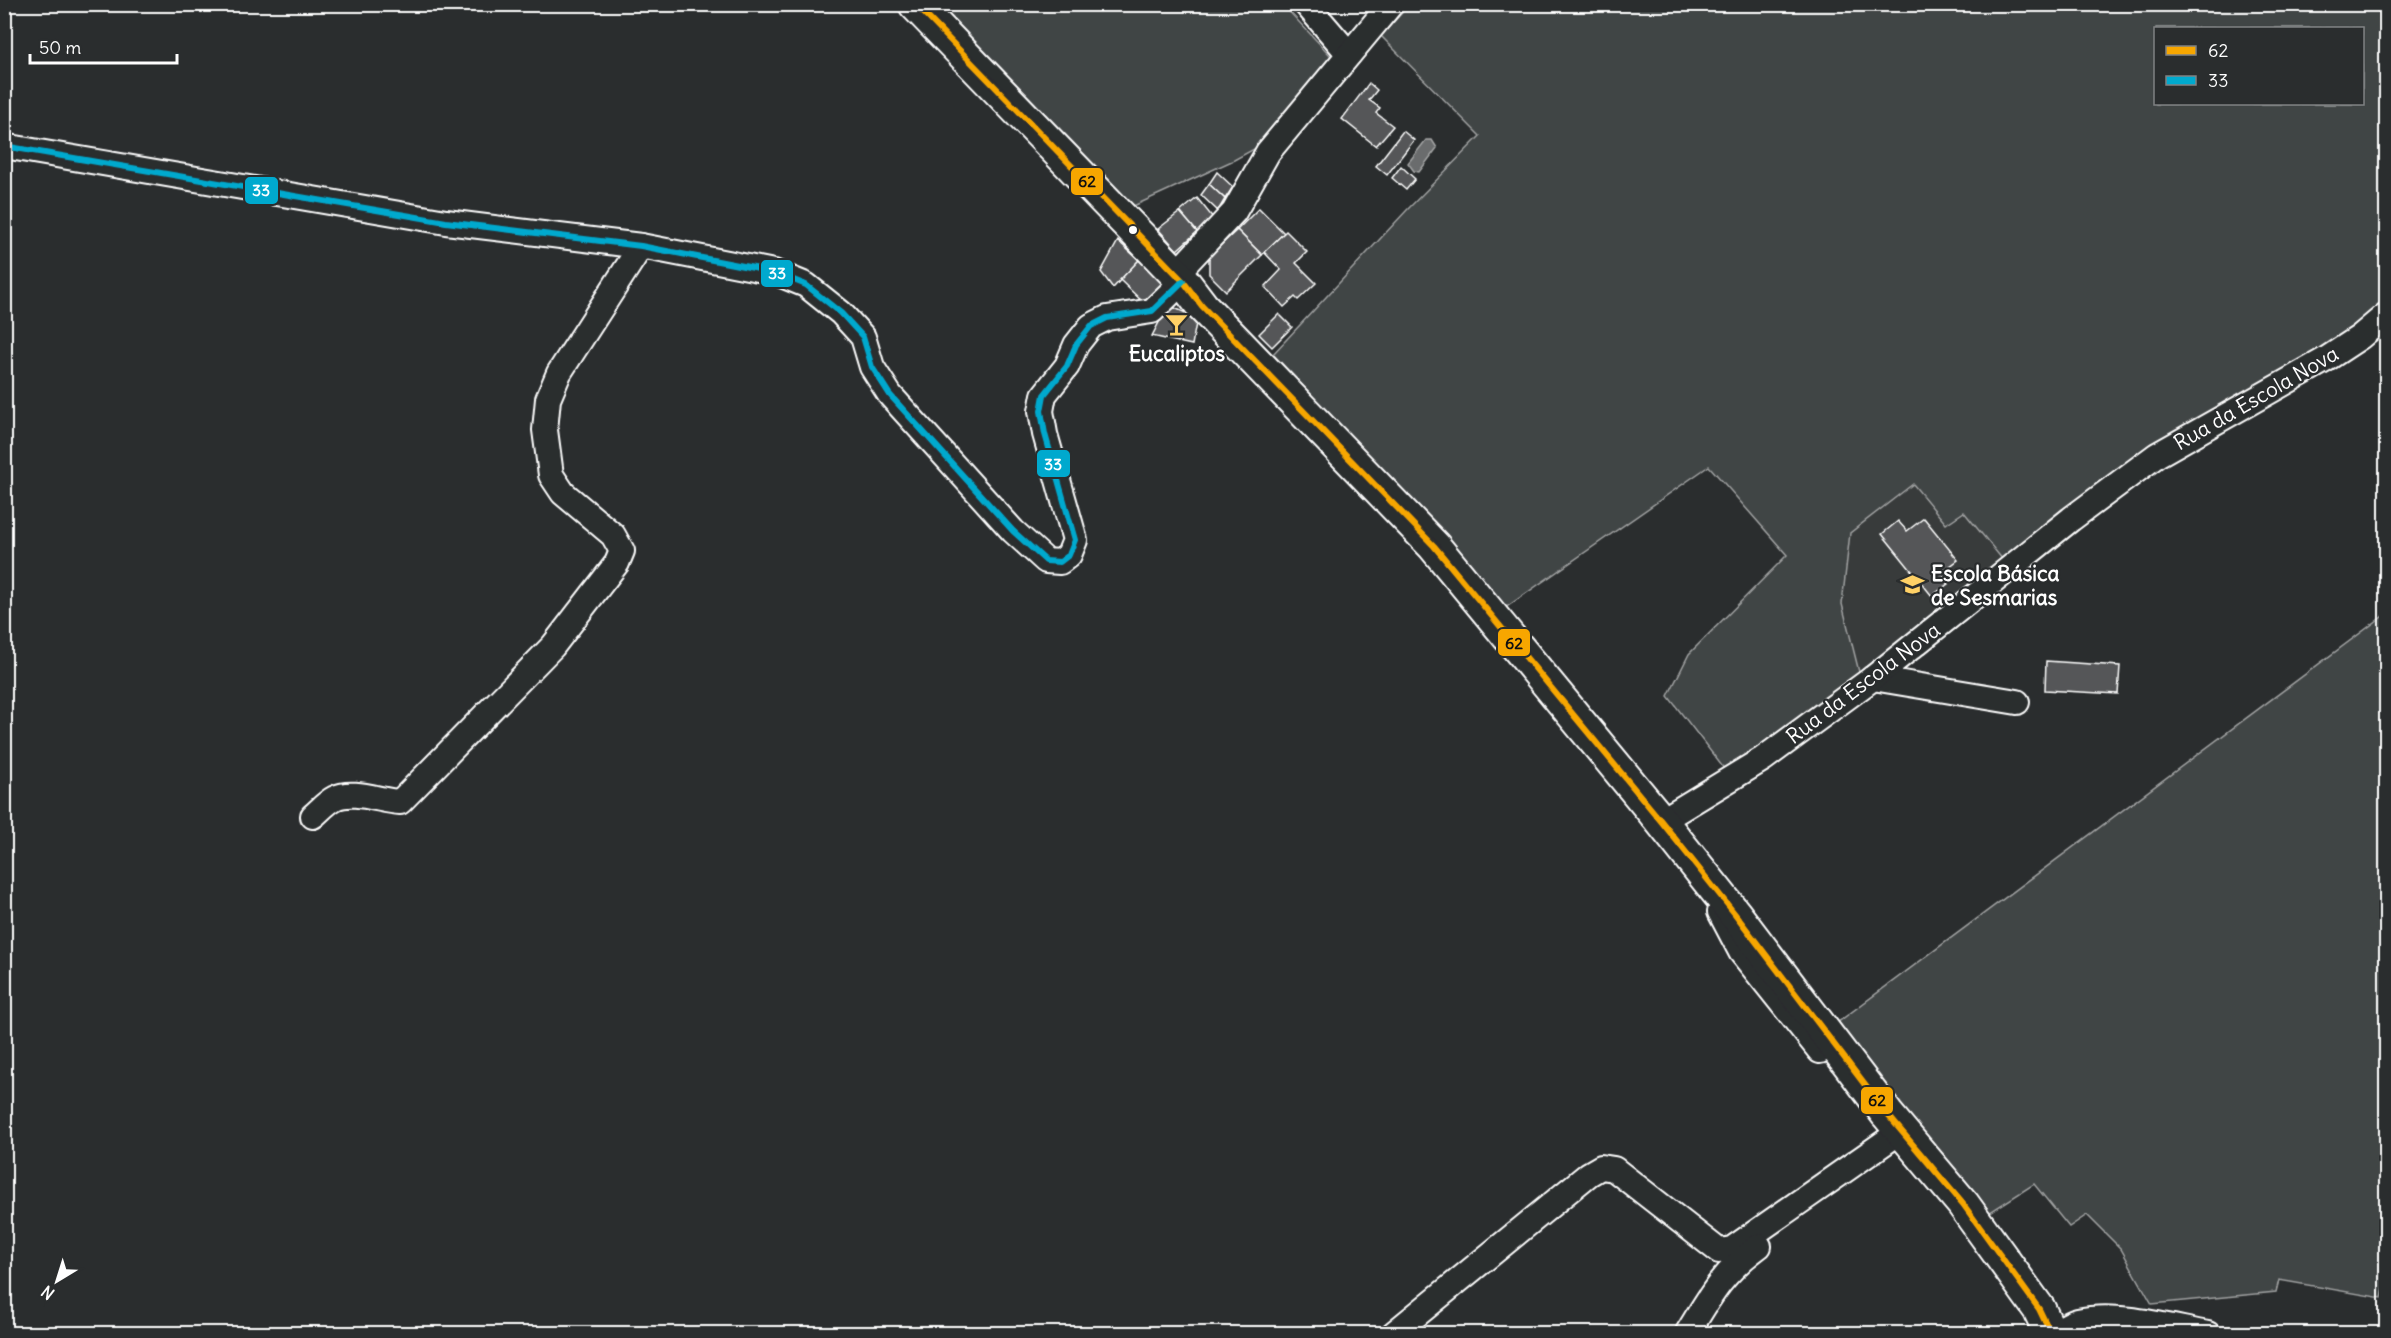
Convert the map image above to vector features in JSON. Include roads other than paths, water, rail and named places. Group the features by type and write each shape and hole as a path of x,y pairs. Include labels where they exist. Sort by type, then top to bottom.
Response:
{"main road":[{"path":"915,4 1180,277 1202,306 1434,546 1661,821 1899,1128 1963,1204 2039,1309 2052,1334"}],"street":[{"path":"1306,4 1349,54"},
{"path":"4,146 446,222 640,246 774,272 806,285 841,314 863,337 872,368 890,395 1013,531 1046,561 1060,562 1070,555 1075,540 1045,434 1041,411 1044,395 1066,366 1076,345 1091,326 1107,318 1152,311 1234,212 1268,152 1391,4"},
{"path":"313,816 336,797 352,794 385,801 400,801 553,646 617,563 622,550 613,536 563,493 551,475 545,430 548,399 559,373 640,246"},
{"name":"Rua da Escola Nova","path":"1661,821 1763,759 1873,678 2113,486 2157,455 2325,360 2360,337 2386,315"},
{"path":"1873,678 2017,702"},
{"path":"1393,1334 1589,1174 1601,1167 1614,1169 1719,1251 1732,1249 1899,1128"},
{"path":"1687,1334 1730,1269 1899,1128"},
{"path":"2052,1334 2076,1322 2101,1318 2208,1334"}],"place":[{"name":"Eucaliptos","path":"1177,325"},
{"name":"Escola Básica de Sesmarias","path":"1913,585"}]}
